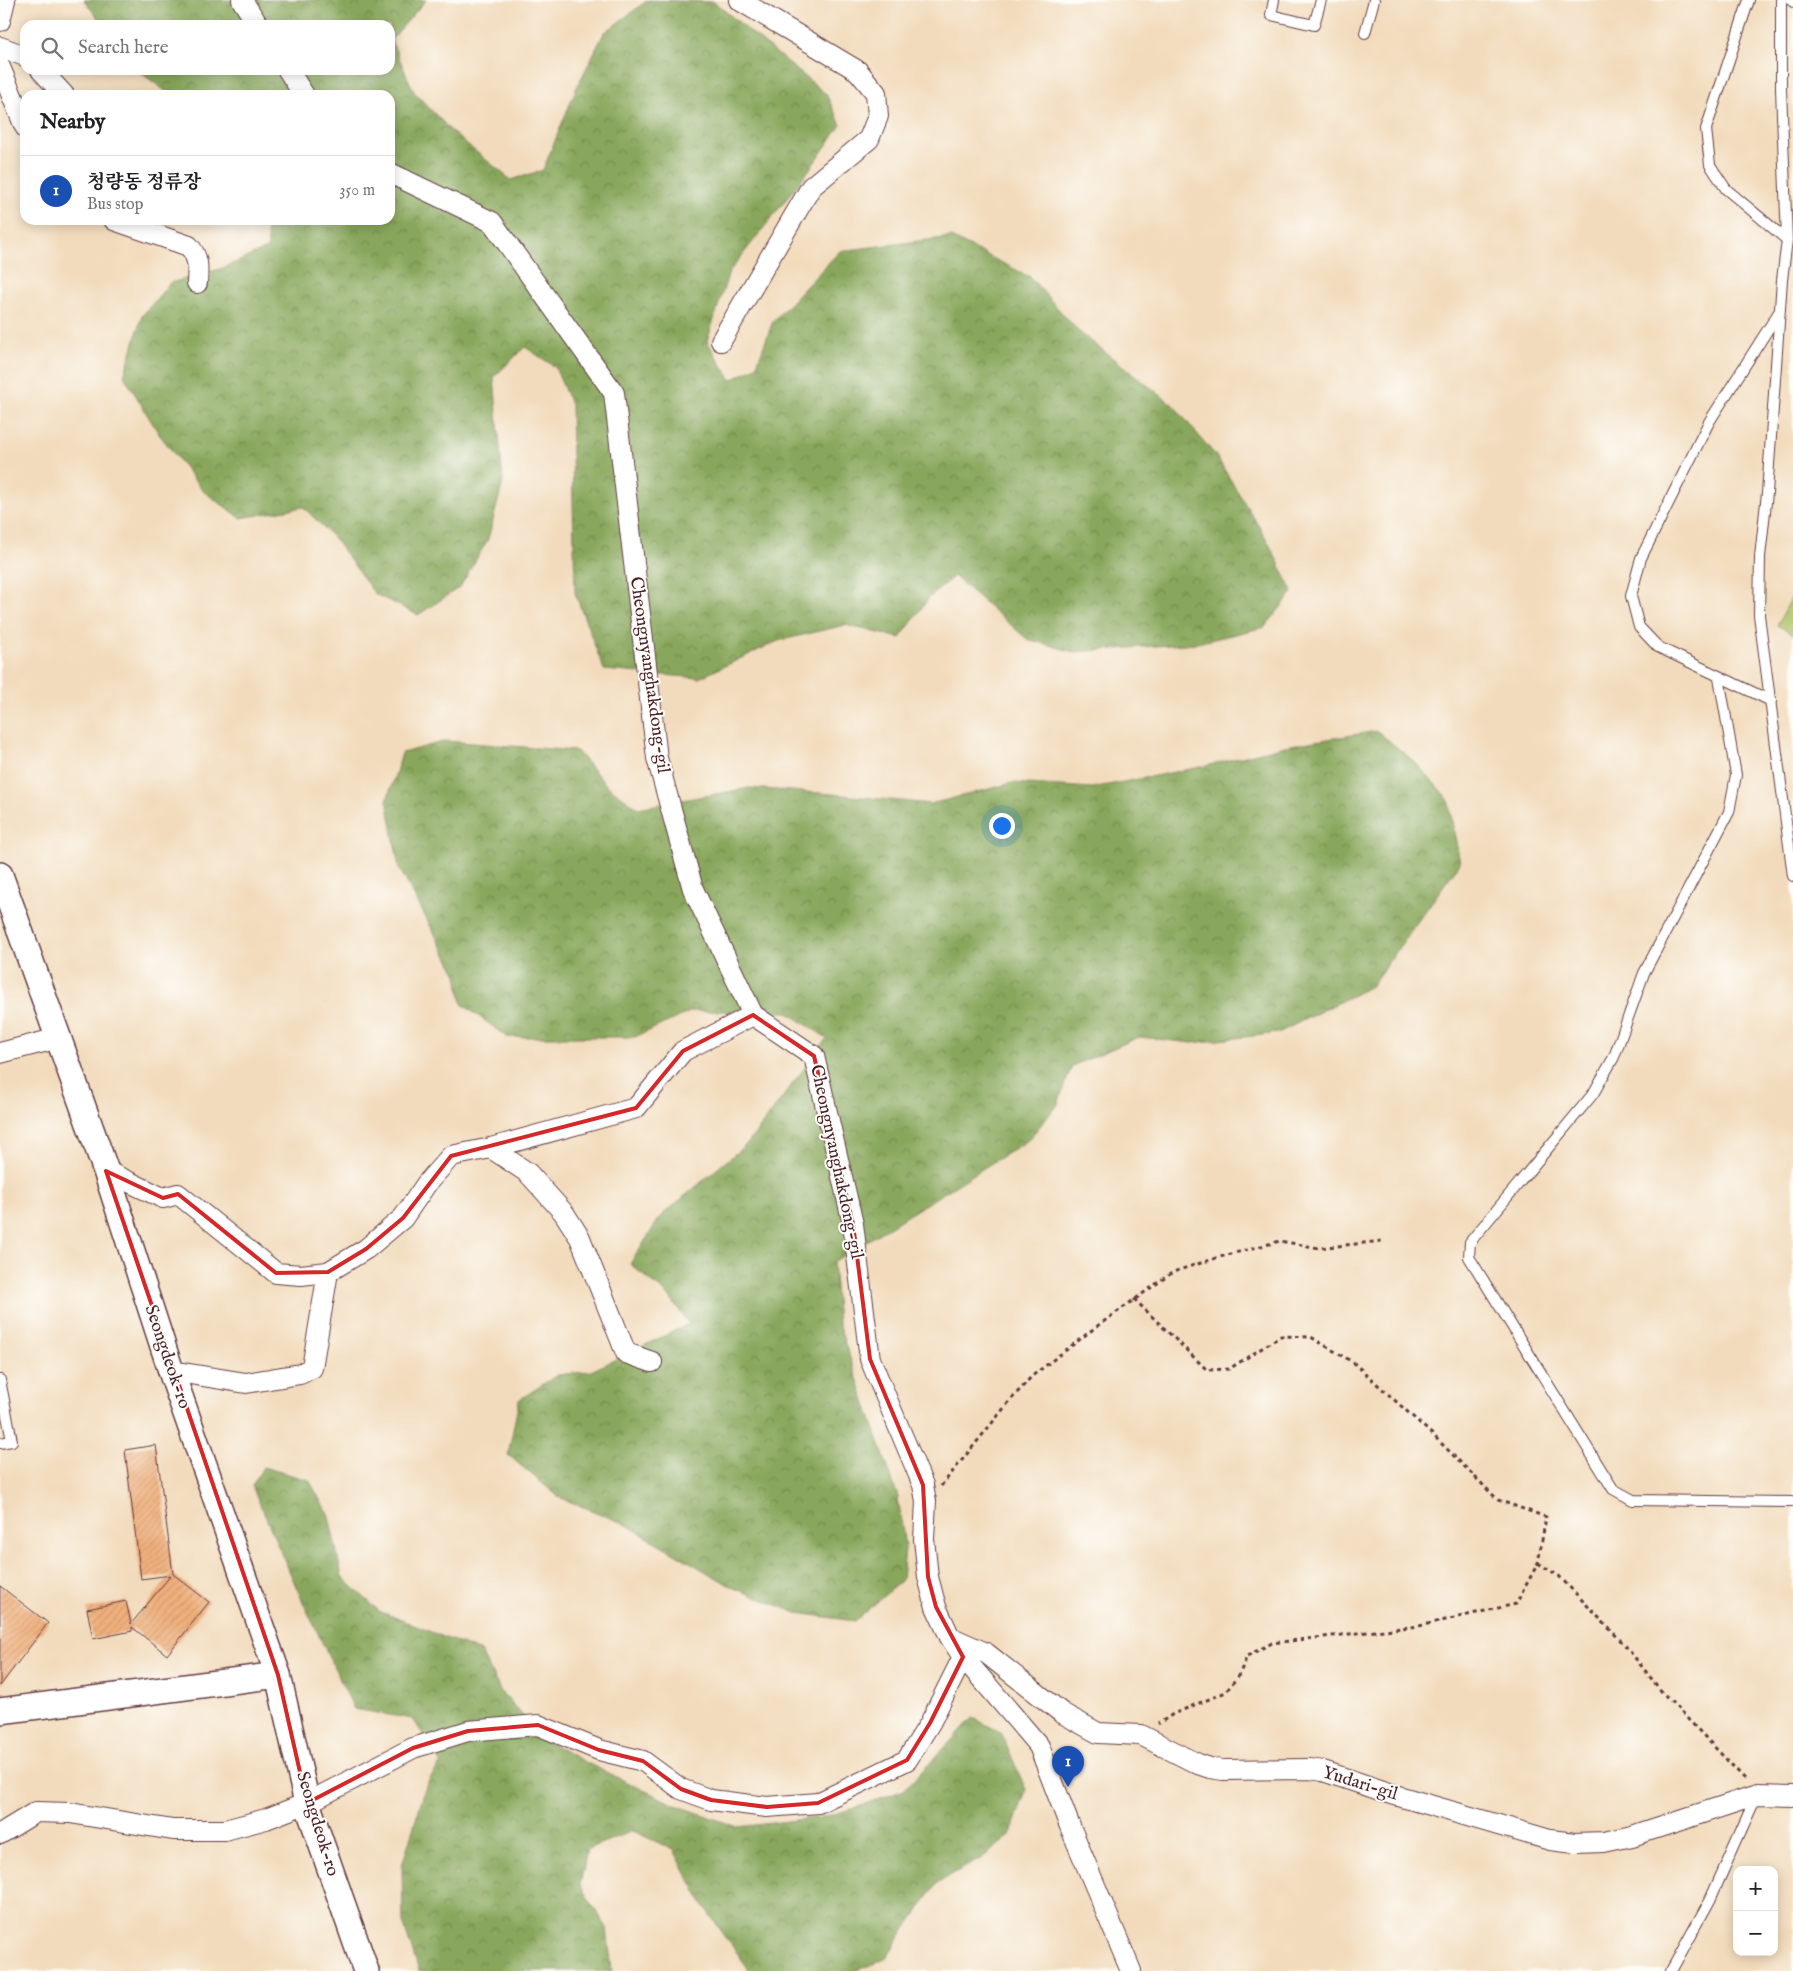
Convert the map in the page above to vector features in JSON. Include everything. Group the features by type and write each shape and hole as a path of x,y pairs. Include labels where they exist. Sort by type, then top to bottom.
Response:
{"street":[{"path":"0,21 5,0"},
{"path":"242,0 255,20"},
{"path":"721,341 811,187 869,139 878,116 876,93 858,71 739,0"},
{"path":"0,46 20,54"},
{"path":"0,67 20,115"},
{"path":"46,75 59,90"},
{"path":"291,75 301,90"},
{"name":"Cheongnyanghakdong-gil","path":"395,175 492,222 614,393 657,758 693,889 753,1015 814,1056 853,1224 870,1359 923,1485 926,1501 924,1540 928,1577 936,1606 950,1636 963,1657 1039,1746 1131,1971"},
{"path":"128,225 189,246 196,254 199,266 197,283"},
{"name":"Seongdeok-ro","path":"0,875 106,1170 171,1371 278,1675 307,1803 366,1971"},
{"path":"106,1170 162,1198 178,1194 276,1273 302,1275 328,1272 366,1249 403,1218 427,1183 451,1156 491,1148 636,1108 683,1051 753,1015"},
{"path":"0,1054 59,1038"},
{"path":"491,1148 528,1173 564,1213 580,1238 626,1353 652,1362"},
{"path":"171,1371 246,1383 300,1374 312,1368 328,1272"},
{"name":"Yudari-gil","path":"950,1636 986,1653 1062,1713 1098,1732 1111,1735 1141,1735 1210,1768 1223,1770 1310,1769 1323,1771 1395,1795 1550,1840 1575,1843 1604,1842 1632,1836 1757,1795 1793,1796"},
{"path":"0,1834 36,1812 70,1813 173,1830 225,1830 266,1819 307,1803 413,1748 468,1731 538,1725 600,1750 643,1761 682,1789 711,1800 767,1807 818,1803 907,1760 930,1723 963,1657"},
{"path":"0,1711 278,1675"}],"lane":[{"path":"1274,0 1271,15 1314,25 1321,0"},
{"path":"1365,33 1374,0"},
{"path":"1749,0 1706,129 1710,165 1726,189 1787,240"},
{"path":"1781,0 1781,89 1787,240 1760,567 1759,615 1793,876"},
{"path":"1771,701 1658,647 1639,627 1631,596 1641,558 1709,422 1780,311"},
{"path":"1719,677 1736,775 1728,812 1644,973 1614,1057 1602,1079 1593,1094 1470,1242 1469,1257 1613,1489 1633,1500 1793,1502"},
{"path":"0,1380 12,1441 0,1443"},
{"path":"1671,1971 1710,1900 1757,1795"}],"path":[{"path":"926,1501 938,1490 1032,1376 1173,1272 1216,1258 1280,1242 1319,1248 1382,1241"},
{"path":"1134,1299 1207,1370 1229,1369 1281,1336 1311,1338 1354,1363 1436,1437 1498,1500 1546,1517 1538,1563 1516,1604 1419,1626 1272,1643 1247,1656 1240,1673 1226,1692 1173,1714 1141,1735"},
{"path":"1538,1563 1559,1576 1611,1630 1662,1692 1749,1783 1757,1795"}],"highlighted area":[{"path":"753,1015 814,1056 853,1224 870,1359 923,1485 928,1577 936,1607 963,1657 930,1723 907,1760 818,1803 767,1807 711,1800 681,1789 643,1761 599,1750 538,1725 468,1731 413,1748 307,1803 278,1675 106,1171 163,1198 178,1194 276,1273 328,1272 366,1249 403,1218 451,1156 636,1108 683,1051"}],"green space":[{"path":"84,0 426,0 395,35 395,20 99,20"},
{"path":"648,0 714,2 826,94 841,125 809,170 729,272 707,341 731,380 756,367 773,321 840,251 951,237 1030,277 1078,331 1173,405 1216,456 1266,538 1293,592 1265,627 1197,643 1074,652 1027,639 954,576 929,598 900,638 845,625 778,641 699,678 604,670 575,593 571,405 555,367 525,347 494,377 503,482 488,539 460,587 418,615 375,594 334,538 303,507 241,518 203,491 159,434 124,376 142,316 170,283 223,268 268,248 266,225 395,225 395,90 164,90 144,75 395,75 395,49 414,92 454,134 511,180 543,170 576,89 604,33"},
{"path":"1793,595 1793,634 1777,625"},
{"path":"1377,731 1416,763 1448,799 1460,863 1371,986 1278,1033 1192,1043 1139,1037 1072,1066 1057,1106 1027,1141 833,1262 838,1323 898,1497 905,1548 902,1580 855,1621 797,1613 734,1588 625,1524 559,1497 508,1455 519,1400 557,1375 591,1371 689,1324 668,1295 630,1264 661,1216 749,1142 827,1038 787,1012 692,1011 635,1037 507,1037 462,1004 457,975 399,868 387,800 402,753 446,741 577,751 607,786 638,808 749,788 930,804 1012,783 1092,788 1206,766 1285,746"},
{"path":"263,1467 309,1480 329,1516 342,1577 379,1611 481,1652 501,1692 545,1740 583,1761 673,1804 738,1827 822,1817 855,1808 904,1790 973,1718 1001,1732 1026,1790 1010,1836 982,1858 938,1882 885,1959 855,1971 750,1971 705,1908 674,1850 633,1831 587,1849 580,1885 607,1928 612,1971 419,1971 403,1923 402,1865 427,1783 441,1763 413,1719 354,1709 302,1600 252,1486"}],"building":[{"path":"156,1445 173,1574 209,1602 167,1655 132,1627 132,1631 93,1639 87,1609 126,1601 131,1624 171,1575 141,1579 125,1450"},
{"path":"0,1586 48,1623 0,1686"}],"place":[{"name":"청량동 정류장","path":"1068,1787"}]}
